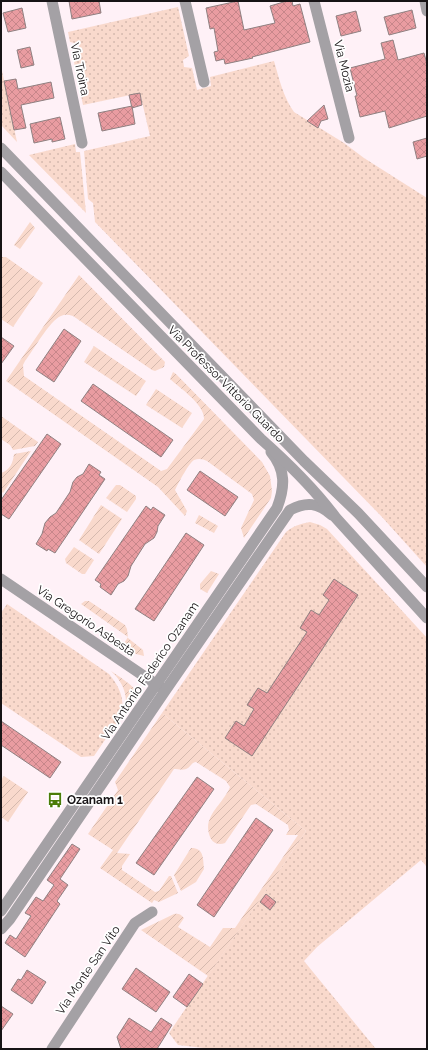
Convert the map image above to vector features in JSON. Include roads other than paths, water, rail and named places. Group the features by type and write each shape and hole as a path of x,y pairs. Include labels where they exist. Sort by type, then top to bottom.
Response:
{"street":[{"name":"Via Troina","path":"52,1 82,143"},
{"path":"185,1 204,82"},
{"name":"Via Mozia","path":"314,1 349,138"},
{"path":"424,1 427,11"},
{"name":"Via Professor Vittorio Guardo","path":"1,148 304,461 363,518 427,587"},
{"name":"Via Professor Vittorio Guardo","path":"1,172 261,439 305,481 323,500 336,518 427,618"},
{"name":"Via Antonio Federico Ozanam","path":"1,929 10,919 277,508 284,483 282,470 278,459 261,439"},
{"name":"Via Antonio Federico Ozanam","path":"1,912 290,510 304,505 313,504 323,508 336,518"},
{"name":"Via Gregorio Asbesta","path":"1,579 161,688"},
{"name":"Via Monte San Vito","path":"52,1049 135,923 152,912"},
{"path":"1,933 10,919"}],"place":[{"name":"Ozanam 1","path":"55,800"}]}
